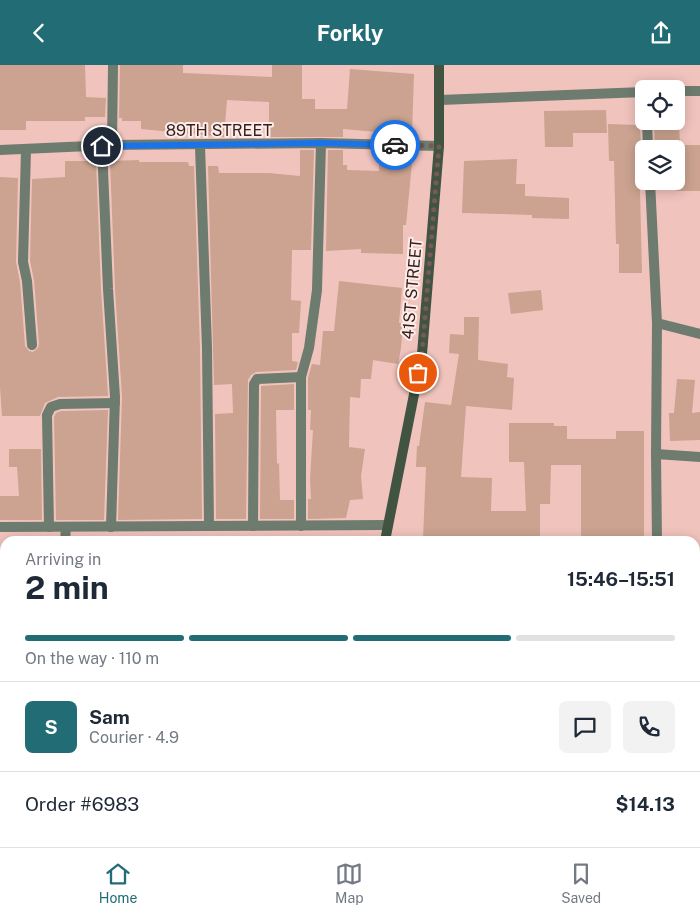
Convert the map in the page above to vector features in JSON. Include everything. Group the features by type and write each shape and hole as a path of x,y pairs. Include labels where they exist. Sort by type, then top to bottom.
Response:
{"main road":[{"name":"41ST STREET","path":"386,536 422,354 439,146 439,65"}],"street":[{"path":"112,527 114,403 107,146 113,65"},
{"path":"685,91 700,91"},
{"path":"440,100 635,92"},
{"path":"301,526 301,377 309,348 317,290 321,143"},
{"name":"89TH STREET","path":"0,150 107,146 321,143 439,146"},
{"path":"200,146 208,348 208,527"},
{"path":"26,149 23,262 27,281 32,345"},
{"path":"650,190 657,323 657,536"},
{"path":"657,323 700,335"},
{"path":"253,526 254,384 257,379 301,377"},
{"path":"48,527 47,415 51,407 114,403"},
{"path":"656,454 700,457"},
{"path":"0,527 388,525"},
{"path":"65,536 66,527"}],"building":[{"path":"0,65 85,65 86,97 106,98 105,117 85,117 85,121 26,121 26,130 0,130"},
{"path":"120,65 183,65 183,73 272,77 272,65 302,65 302,99 315,99 315,109 347,109 350,69 414,74 412,135 343,129 343,137 269,137 269,102 227,100 224,137 141,129 141,121 122,121 122,118 119,118"},
{"path":"606,110 607,133 573,133 573,147 545,147 544,111"},
{"path":"608,124 635,125 635,130 640,130 641,140 635,140 635,190 640,190 642,273 619,273 619,244 616,244 614,161 609,161"},
{"path":"654,130 679,130 680,140 655,140"},
{"path":"685,145 700,145 700,191 676,191 685,190"},
{"path":"300,150 314,150 311,250 292,250 291,300 301,301 299,333 292,333 292,361 298,362 296,370 256,372 248,380 246,519 216,519 215,414 233,413 232,384 214,385 208,166 218,166 219,173 269,173 300,176"},
{"path":"328,150 343,150 343,165 347,165 347,170 379,171 379,164 412,163 406,225 403,225 403,254 361,253 361,249 326,251"},
{"path":"517,159 516,184 525,184 525,196 569,198 569,219 532,218 532,215 462,213 464,161"},
{"path":"139,160 139,162 188,162 189,166 194,166 200,348 202,519 118,520 122,397 115,289 110,161"},
{"path":"65,161 96,161 101,289 108,396 58,397 45,403 40,416 2,416 0,387 0,177 18,178 16,262 20,282 25,346 29,351 33,352 38,348 39,344 34,280 30,261 32,179 65,177"},
{"path":"339,281 402,288 399,323 403,323 401,348 398,364 373,360 371,379 361,379 360,398 350,397 349,447 365,449 361,476 363,499 350,500 346,518 308,519 308,499 311,499 310,479 313,430 310,430 311,410 308,410 308,378 312,364 320,365 323,331 334,331"},
{"path":"541,290 543,310 511,314 508,293"},
{"path":"464,317 479,317 478,360 508,364 507,377 514,378 512,410 466,406 461,477 492,478 491,511 526,511 524,462 509,462 509,423 554,423 554,426 567,426 567,439 616,439 616,431 644,431 644,536 581,536 581,465 551,465 550,504 540,504 540,536 423,536 426,467 416,467 417,446 419,446 425,402 451,405 459,354 449,353 450,334 464,335"},
{"path":"677,379 695,380 692,413 700,412 700,440 670,441 669,413 674,413"},
{"path":"294,384 294,410 276,410 280,500 294,500 294,519 260,519 261,386"},
{"path":"108,410 104,520 56,520 54,417 56,413 61,411"},
{"path":"9,449 41,449 42,520 0,520 0,496 19,496 17,467 9,467"}],"way so far":[{"path":"395,145 439,146 422,354 418,373"}],"route":[{"path":"102,146 321,143 395,145"}]}
